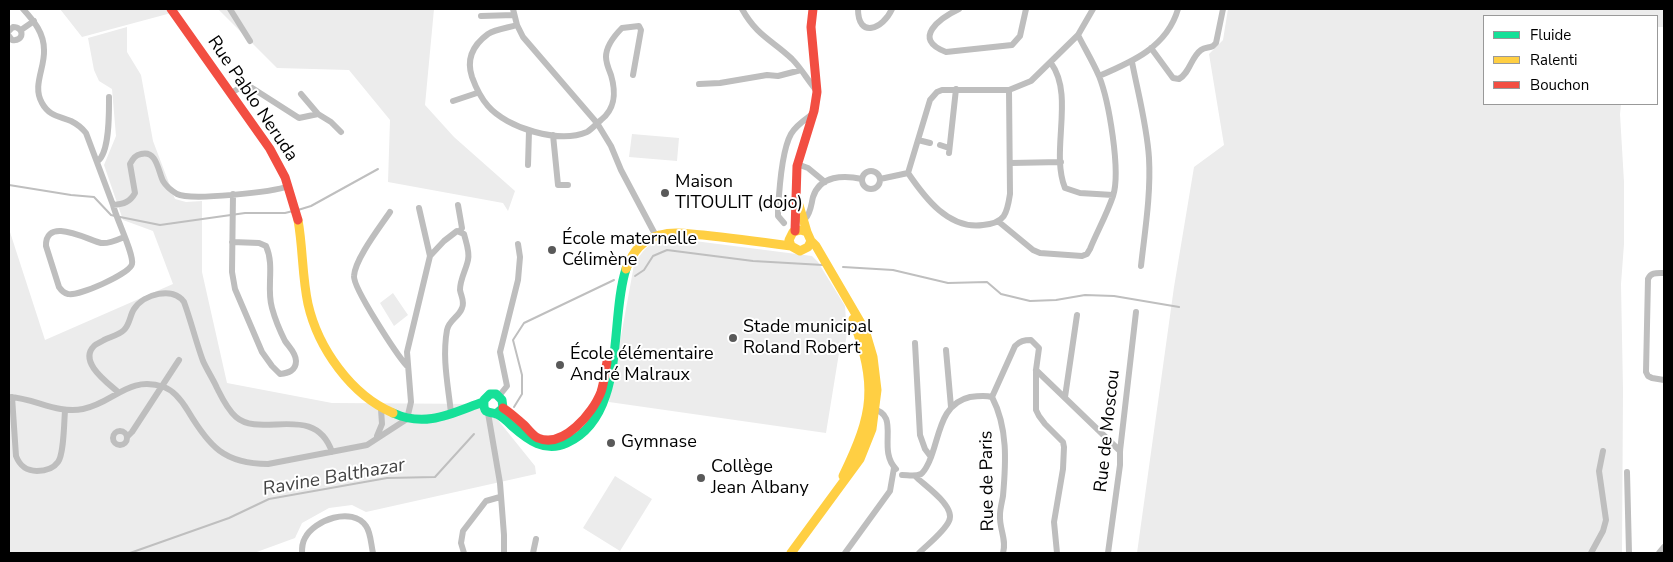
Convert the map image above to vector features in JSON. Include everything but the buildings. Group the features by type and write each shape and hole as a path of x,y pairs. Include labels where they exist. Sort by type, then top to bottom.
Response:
{"main road":[{"path":"809,240 800,251 792,238 797,214 795,182 797,164 814,112 817,91 811,23 813,9"},
{"name":"Rue Pablo Neruda","path":"172,10 275,157 289,186 296,211 311,314 322,341 338,367 358,390 381,408 396,416 407,419 431,420 483,402"},
{"path":"796,198 805,219 809,240"},
{"path":"496,412 502,400 494,394 489,395 483,402 484,408 496,412 528,439 548,447 567,444 591,424 605,401 610,379 624,275 630,260 640,246 655,234 665,229 672,229 690,234 775,243 792,238 801,230 821,254 847,300 861,341 869,373 872,409 857,448 836,493 792,553"}],"street":[{"path":"23,9 38,28 44,47 44,59 38,86 41,102 51,114 80,126 86,133 98,161 124,237 132,263 131,268 120,275 74,295 68,295 63,292 59,287 46,246 49,236 61,230 102,243 112,242 124,237"},
{"path":"230,9 250,41"},
{"path":"742,9 758,32 793,60 817,91"},
{"path":"858,9 860,22 865,27 872,28 885,21 892,9"},
{"path":"959,9 944,16 933,28 930,39 937,49 946,52 1012,45 1020,36 1026,9"},
{"path":"908,173 933,96 942,90 1009,90 1031,81 1078,35 1092,9"},
{"path":"1099,76 1132,62 1151,48 1164,36 1175,20 1178,9"},
{"path":"1151,48 1172,78 1179,79 1183,77 1199,52 1216,43 1223,9"},
{"path":"481,16 514,12 517,24 524,37 597,123 611,146 621,170 655,234"},
{"path":"21,30 34,21"},
{"path":"517,24 489,34 474,48 470,55 469,64 477,93 489,108 529,131 571,136 588,132 610,112 614,97 613,84 607,64 607,51 622,28 639,26 641,30 633,75"},
{"path":"9,31 15,26 21,30"},
{"path":"9,38 17,40 20,38 21,30"},
{"path":"999,222 1033,250 1048,254 1082,256 1087,254 1090,249 1114,195 1116,177 1115,158 1106,100 1099,76 1078,35"},
{"path":"1132,62 1144,118 1149,157 1149,200 1141,266"},
{"path":"1051,63 1057,71 1061,87 1060,162 1062,181 1065,188 1080,193 1114,195"},
{"path":"700,84 720,84 767,75 778,76 801,70"},
{"path":"231,93 243,86 249,86 299,118 318,114"},
{"path":"940,145 949,150 956,89"},
{"path":"908,173 928,200 944,214 961,224 976,226 999,222 1004,217 1008,208 1010,194 1009,90"},
{"path":"453,101 477,93"},
{"path":"301,94 318,114 331,122 341,132"},
{"path":"98,161 103,154 106,144 109,97"},
{"path":"784,223 778,216 778,211 781,176 787,143 796,128 814,112"},
{"path":"528,165 529,131"},
{"path":"552,135 558,185 568,185"},
{"path":"918,140 930,143"},
{"path":"114,208 131,200 135,193 130,164 134,157 145,153 150,154 154,158 164,182 179,195 190,197 233,194 289,186"},
{"path":"1011,163 1060,162"},
{"path":"797,164 808,168 825,182"},
{"path":"869,171 876,173 880,179 877,187 873,189 864,187 862,179 866,172 869,171"},
{"path":"880,179 908,173"},
{"path":"805,219 810,212 816,191 825,182 844,176 862,179"},
{"path":"232,242 259,243 266,246 269,253 271,304 285,340 296,361 295,366 287,374 280,374 262,352 235,289 232,272 232,242 232,219 232,210 233,194"},
{"path":"458,205 462,228 460,232"},
{"path":"65,411 61,456 58,463 47,470 31,471 24,469 16,456 10,397 21,398 65,411 84,409 138,384 152,384 170,389 182,401 200,431 214,448 229,457 254,464 268,464 366,445 407,419 411,402 407,352 430,256 420,208"},
{"path":"390,212 360,258 354,276 359,292 398,356 407,366"},
{"path":"430,256 452,234 457,231 464,234 468,260 461,280 460,289 463,305 460,312 450,321 444,353 451,413"},
{"path":"499,396 507,386 500,352 518,280 520,257 518,244"},
{"path":"1664,273 1654,273 1648,278 1646,372 1652,378 1664,380"},
{"path":"118,392 96,372 90,359 90,353 94,346 124,330 134,308 145,300 169,292 180,297 184,302 204,361 227,407 237,418 248,423 295,424 314,428 329,443 332,452"},
{"name":"Rue de Moscou","path":"1108,553 1120,465 1136,312"},
{"path":"1065,397 1077,315"},
{"path":"872,409 882,412 887,421 887,450 890,463 902,475 915,476 923,472 931,457 944,416 950,406 960,400 973,396 992,397 1013,350 1019,342 1031,340 1038,348 1036,410 1045,424 1060,438 1064,447 1063,469 1054,522 1057,553"},
{"path":"914,343 920,435 925,449 931,457"},
{"path":"946,350 950,406"},
{"path":"127,437 179,360"},
{"path":"1036,370 1120,451"},
{"name":"Rue de Paris","path":"992,397 1000,413 1006,450 1000,515 1004,540 1003,553"},
{"path":"366,445 379,434 382,424 381,408"},
{"path":"496,412 504,553"},
{"path":"1591,553 1603,531 1606,520 1599,472 1602,451"},
{"path":"890,491 894,468"},
{"path":"1627,472 1628,553"},
{"path":"844,553 902,475"},
{"path":"915,476 946,503 950,513 950,520 919,553"},
{"path":"464,553 461,543 463,531 486,500 500,497"},
{"path":"302,553 304,539 314,527 337,517 349,517 360,521 368,529 372,553"},
{"path":"533,553 536,539"},
{"path":"1659,553 1664,547"}],"shaded area":[{"path":"60,9 186,9 82,37"},
{"path":"218,9 434,9 425,105 454,137 515,191 508,211 503,203 388,182 390,120 349,70 277,68"},
{"path":"1228,9 1664,9 1664,27 1658,27 1658,15 1483,15 1483,105 1621,105 1624,182 1624,244 1621,284 1623,390 1622,553 1137,553 1174,287 1194,167 1224,145 1209,54 1223,40"},
{"path":"127,27 127,52 141,75 153,141 175,199 186,202 202,201 202,272 227,383 332,403 485,404 535,466 536,474 366,512 352,505 329,508 302,523 295,538 254,553 9,553 9,229 45,340 173,284 153,231 123,220 104,165 116,136 112,89 99,81 94,70 88,38"},
{"path":"632,134 679,138 677,161 629,157"},
{"name":"Stade municipal Roland Robert","path":"671,238 812,256 818,262 845,306 847,334 845,345 839,353 826,433 609,402 634,265 641,254 653,243"},
{"path":"393,293 408,315 394,326 380,303"},
{"path":"615,476 652,499 620,551 583,528"}],"waterway":[{"path":"298,210 311,206 378,169"},
{"path":"9,185 94,197 111,215 115,216"},
{"path":"120,217 160,225 245,213 285,213 293,211"},
{"name":"Ravine Balthazar","path":"635,276 644,270 653,256 667,250 753,261 823,265"},
{"name":"Ravine Balthazar","path":"843,267 893,270 948,283 987,282 1001,294 1030,301 1056,300 1085,295 1114,296 1179,307"},
{"name":"Ravine Balthazar","path":"514,407 522,394 522,375 513,340 524,323 614,280"},
{"name":"Ravine Balthazar","path":"130,553 229,518 269,499 387,478 435,477 474,434"}],"traffic: fast":[{"path":"496,414 503,408 502,400 496,394 490,394 484,400 486,411 499,415 524,436 544,446 559,446 567,443 586,430 599,412 608,390 613,365 621,290 626,269"},
{"path":"393,413 405,417 428,419 450,414 483,402"}],"traffic: slow":[{"path":"799,205 807,232"},
{"path":"298,220 306,294 313,321 320,337 328,353 350,382 363,395 393,413"},
{"path":"791,553 860,459 872,429 877,390 873,357 865,330 816,246 811,241 807,232 801,230 793,232 789,240 791,246 800,251 808,247 811,241"},
{"path":"626,269 631,258 643,243 654,237 671,233 791,246"},
{"path":"843,476 861,434 869,399 866,363 853,319"}],"traffic: jam":[{"path":"171,9 270,149 285,177 298,220"},
{"path":"795,231 797,166 814,111 817,92 811,27 813,9"},
{"path":"503,408 538,438 548,440 567,434 584,419 597,400 604,381 607,362"}],"place":[{"name":"Maison TITOULIT (dojo)","path":"665,193"},
{"name":"École maternelle Célimène","path":"552,250"},
{"name":"Stade municipal Roland Robert","path":"733,338"},
{"name":"École élémentaire André Malraux","path":"560,365"},
{"name":"Gymnase","path":"611,443"},
{"name":"Collège Jean Albany","path":"701,478"}]}
